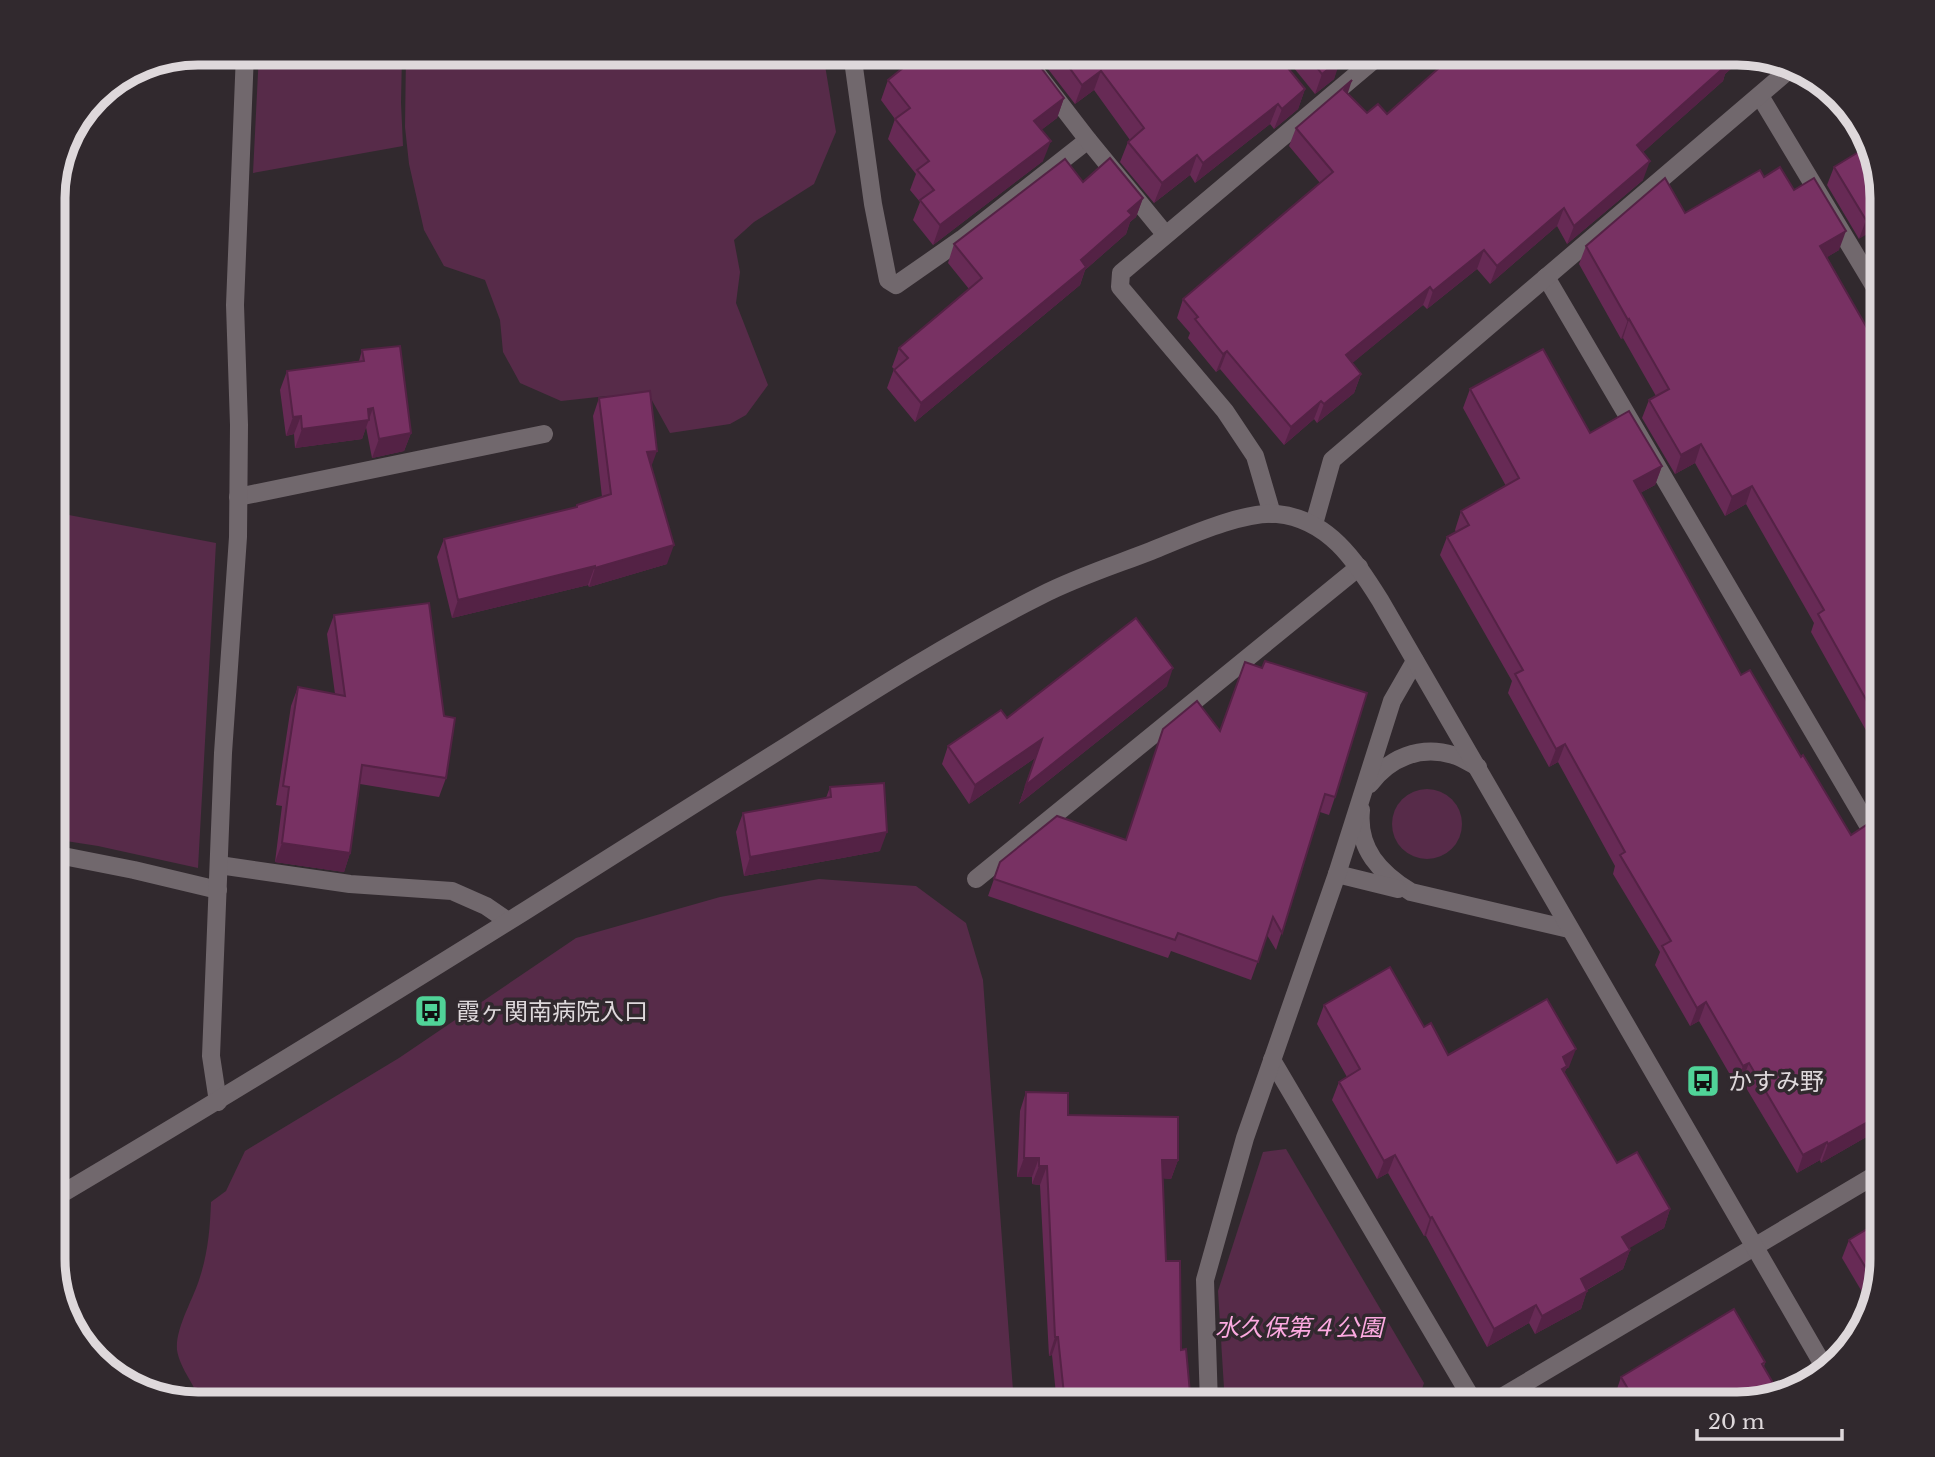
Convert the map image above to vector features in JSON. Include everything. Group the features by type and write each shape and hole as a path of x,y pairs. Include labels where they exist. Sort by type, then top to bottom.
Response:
{"street":[{"path":"218,1102 211,1056 223,753 238,537 239,425 235,305 244,65"},
{"path":"854,65 875,217 888,281 896,285 962,239 1088,140"},
{"path":"1031,65 1165,234"},
{"path":"1272,514 1255,456 1225,411 1120,287 1121,273 1310,106 1365,65"},
{"path":"1314,524 1332,460 1784,74"},
{"path":"1760,96 1870,279"},
{"path":"1546,277 1870,829"},
{"path":"238,497 544,434"},
{"path":"65,1192 218,1102 897,675 961,638 1046,593 1133,558 1240,519 1272,514 1314,524 1336,541 1359,567 1478,767 1569,929 1821,1362"},
{"path":"976,879 1359,567"},
{"path":"1209,1392 1205,1280 1245,1138 1337,874 1392,701 1415,661"},
{"path":"1411,892 1381,872 1367,849 1360,816 1363,795 1381,770 1403,756 1427,751 1453,755 1478,767"},
{"path":"65,856 218,890"},
{"path":"219,865 350,884 452,891 486,906 508,921"},
{"path":"1337,874 1569,929"},
{"path":"1272,1059 1467,1392"},
{"path":"1512,1392 1870,1178"}],"path":[{"path":"1385,1391 1390,1392"}],"green space":[{"path":"258,65 402,65 403,146 253,173"},
{"path":"406,65 825,65 836,132 814,184 754,222 734,240 740,272 736,303 768,385 746,415 730,424 670,433 649,395 561,401 520,383 503,352 500,320 485,280 444,266 424,230 409,164 405,127"},
{"path":"65,514 216,543 198,868 65,841"},
{"path":"1420,789 1434,789 1447,795 1456,804 1462,824 1460,837 1452,849 1434,859 1420,859 1407,853 1398,844 1392,831 1392,817 1398,804 1407,795"},
{"path":"819,879 916,886 966,923 983,980 1013,1392 196,1392 179,1357 177,1341 203,1268 211,1202 226,1191 245,1151 399,1058 576,938 720,897"},
{"name":"水久保第４公園","path":"1286,1149 1424,1383 1421,1392 1224,1392 1218,1291 1263,1152"}],"building":[{"path":"907,65 1039,65 1064,98 1034,121 1051,141 940,225 920,200 934,190 917,170 929,161 895,119 910,108 888,80"},
{"path":"1067,65 1286,65 1305,89 1282,109 1278,104 1203,163 1197,155 1162,183 1128,142 1144,128 1101,71 1082,85"},
{"path":"1315,65 1333,65 1322,74"},
{"path":"1442,65 1727,65 1637,145 1650,161 1574,226 1564,208 1497,266 1484,250 1433,291 1430,287 1346,355 1361,374 1324,404 1321,401 1291,427 1227,351 1223,354 1183,299 1333,172 1296,128 1352,80 1344,90 1367,113 1378,104 1387,114"},
{"path":"1861,150 1869,180 1870,218 1866,220 1834,167"},
{"path":"1110,158 1143,198 1128,211 1132,215 1081,260 1086,267 921,403 894,370 908,358 899,348 982,278 954,244 1065,159 1083,182"},
{"path":"1780,167 1794,190 1814,178 1846,231 1820,246 1870,333 1870,707 1818,614 1824,610 1752,486 1732,497 1701,444 1681,455 1649,400 1669,389 1586,246 1665,178 1685,213 1760,170 1764,177"},
{"path":"400,346 411,433 379,439 373,408 368,409 369,420 302,429 301,416 293,417 287,371 364,361 362,350"},
{"path":"1543,349 1590,433 1629,411 1662,466 1634,481 1741,675 1750,670 1851,835 1870,823 1870,1121 1828,1144 1827,1142 1803,1155 1749,1063 1743,1066 1706,1002 1697,1008 1662,946 1671,941 1620,855 1625,852 1565,744 1556,749 1515,674 1523,670 1447,537 1469,525 1461,511 1519,478 1470,389"},
{"path":"650,391 657,451 647,452 674,545 595,568 458,600 444,539 577,507 611,494 599,398"},
{"path":"429,603 444,716 455,718 446,778 362,765 350,853 282,843 289,787 283,786 298,687 345,696 334,615"},
{"path":"1136,618 1173,668 1026,785 1042,739 975,785 948,746 1001,710 1007,718"},
{"path":"1265,661 1367,693 1335,797 1325,794 1282,933 1273,917 1258,962 1178,933 1175,940 994,879 1000,862 1057,816 1126,840 1163,729 1197,701 1220,731 1245,662 1262,668"},
{"path":"884,783 887,832 750,857 743,813 831,797 830,787"},
{"path":"1390,967 1424,1027 1431,1023 1448,1055 1547,999 1576,1049 1563,1057 1567,1066 1562,1069 1617,1163 1637,1152 1670,1209 1622,1237 1630,1250 1581,1279 1587,1291 1542,1316 1536,1305 1494,1329 1395,1155 1384,1161 1339,1082 1360,1069 1324,1005"},
{"path":"1026,1092 1068,1093 1068,1115 1178,1117 1178,1160 1162,1160 1166,1261 1180,1261 1181,1350 1186,1349 1190,1392 1064,1392 1058,1337 1055,1337 1047,1166 1039,1166 1039,1158 1024,1158"},
{"path":"1870,1227 1869,1274 1849,1240"},
{"path":"1734,1309 1765,1362 1762,1364 1775,1386 1738,1392 1623,1392 1628,1389 1621,1377"}],"place":[{"name":"霞ヶ関南病院入口","path":"431,1011"},
{"name":"かすみ野","path":"1703,1081"}]}
